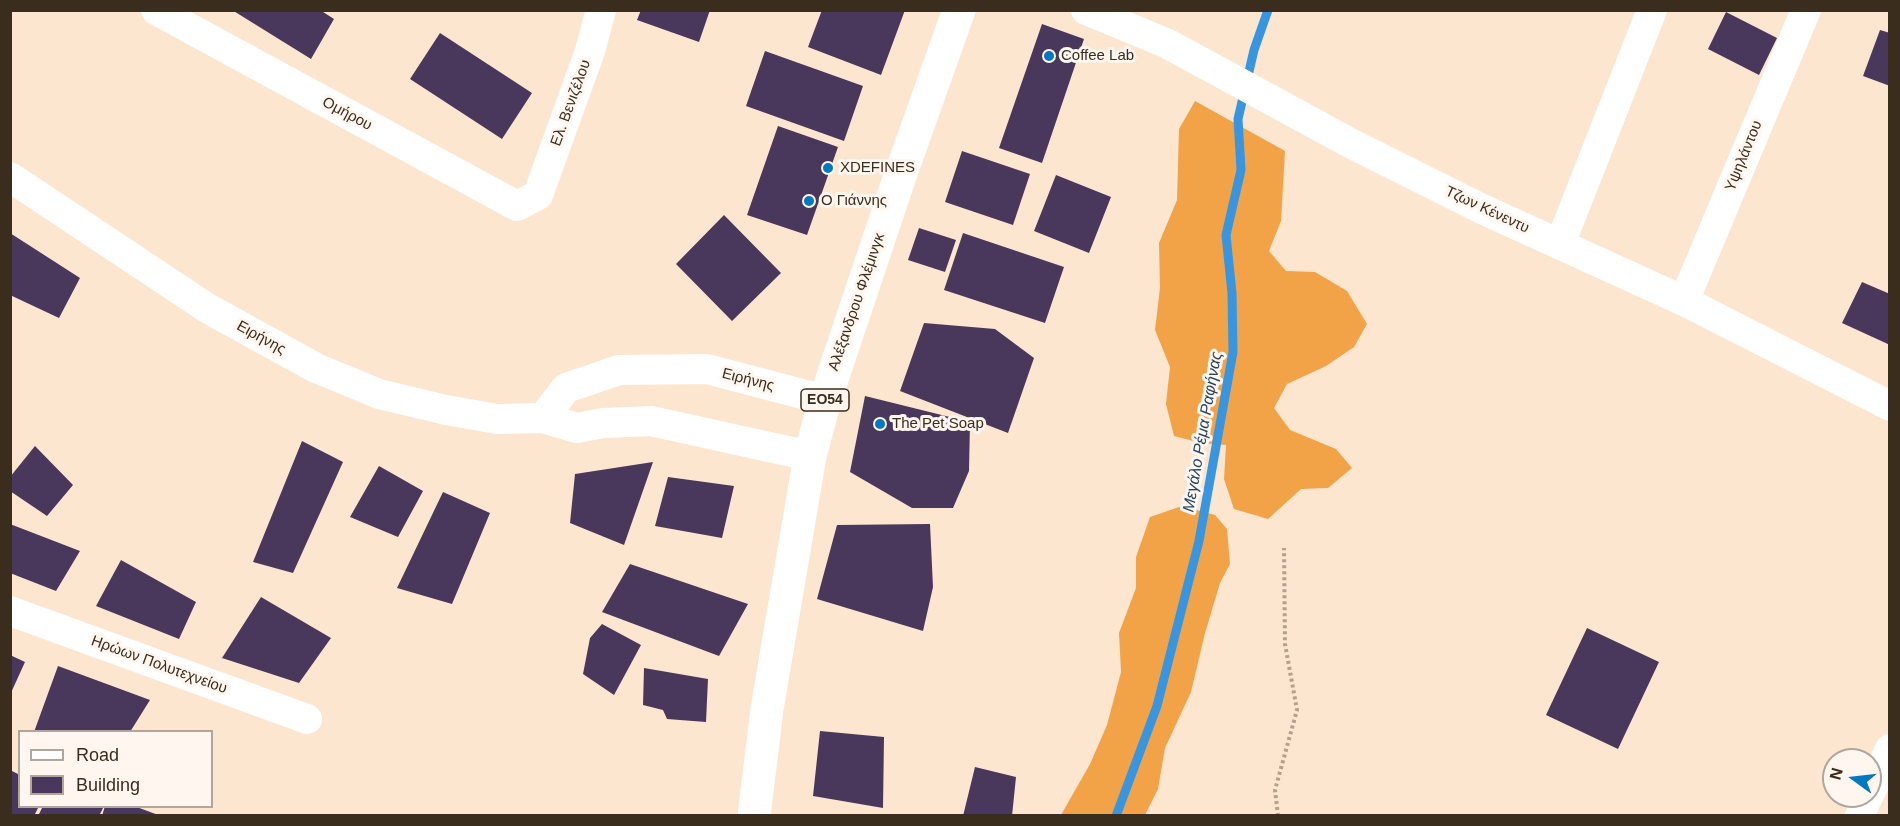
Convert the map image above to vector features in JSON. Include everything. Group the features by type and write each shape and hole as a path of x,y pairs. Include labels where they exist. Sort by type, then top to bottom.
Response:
{"main road":[{"name":"Αλέξανδρου Φλέμινγκ","path":"754,816 767,709 810,456 825,400 900,176 959,10"}],"street":[{"name":"Ομήρου","path":"156,10 517,206 538,195"},
{"name":"Ελ. Βενιζέλου","path":"538,195 590,51 601,10"},
{"name":"Τζων Κένεντυ","path":"1086,10 1168,44 1352,144 1480,208 1683,301 1890,406"},
{"path":"1560,244 1652,10"},
{"name":"Υψηλάντου","path":"1683,301 1806,10"},
{"name":"Ειρήνης","path":"10,177 207,308 316,368 379,394 497,419 543,418 578,428 603,423 651,421 810,456"},
{"name":"Ειρήνης","path":"543,418 566,388 619,370 707,369 825,400"},
{"name":"Ηρώων Πολυτεχνείου","path":"10,611 307,719"},
{"path":"1882,766 1890,749"}],"path":[{"path":"1278,816 1275,790 1297,710 1285,644 1284,548"}],"shaded area":[{"path":"1195,101 1285,151 1281,221 1269,251 1286,271 1315,272 1347,291 1367,324 1354,347 1326,366 1287,384 1274,408 1290,430 1336,449 1352,468 1328,488 1301,489 1268,519 1234,509 1224,479 1226,445 1201,443 1174,436 1166,404 1170,367 1155,330 1160,288 1159,243 1177,200 1179,129"},
{"path":"1182,506 1215,515 1227,529 1230,564 1220,583 1191,692 1165,748 1158,789 1145,815 1061,815 1090,764 1107,725 1121,672 1119,633 1136,588 1136,557 1150,517"}],"building":[{"path":"232,10 320,10 334,19 311,59"},
{"path":"641,10 710,10 699,42 637,20"},
{"path":"822,10 905,10 881,75 808,47"},
{"path":"1726,12 1777,38 1759,75 1708,49"},
{"path":"1042,24 1084,39 1042,163 999,148"},
{"path":"1880,30 1890,33 1890,86 1863,76"},
{"path":"440,33 532,93 502,139 410,79"},
{"path":"765,51 863,86 844,141 746,106"},
{"path":"778,126 838,147 807,235 747,215"},
{"path":"962,151 1030,174 1013,225 945,202"},
{"path":"1056,175 1111,197 1089,253 1034,231"},
{"path":"724,215 781,273 732,321 676,264"},
{"path":"919,228 956,240 945,272 908,260"},
{"path":"10,233 80,278 59,318 10,295"},
{"path":"963,233 1064,267 1045,323 944,290"},
{"path":"1862,282 1890,294 1890,345 1842,323"},
{"path":"924,323 995,329 1034,358 1008,433 900,391"},
{"path":"865,396 970,422 969,471 953,508 912,508 850,472"},
{"path":"302,441 343,462 293,573 253,562"},
{"path":"35,446 73,485 47,516 10,491 10,477"},
{"path":"653,462 624,545 570,523 575,474"},
{"path":"379,466 423,491 398,537 350,517"},
{"path":"668,477 734,486 722,538 655,526"},
{"path":"443,492 490,513 452,604 397,588"},
{"path":"10,524 80,551 56,591 10,573"},
{"path":"930,524 933,587 923,631 817,599 837,525"},
{"path":"121,560 196,602 179,639 96,606"},
{"path":"630,564 748,604 719,656 602,612"},
{"path":"261,597 331,638 299,683 222,658"},
{"path":"602,624 641,645 614,695 583,674 590,638"},
{"path":"1587,628 1659,662 1618,749 1546,715"},
{"path":"10,655 25,662 10,695"},
{"path":"58,666 150,700 131,730 35,730"},
{"path":"644,668 708,679 706,722 667,719 663,710 643,705"},
{"path":"820,731 884,737 883,808 813,796"},
{"path":"975,767 1016,777 1012,816 963,816"},
{"path":"10,770 18,774 18,808 38,808 34,816 10,816"},
{"path":"42,808 103,808 99,816 38,816"},
{"path":"104,808 139,808 161,816 102,816"}],"waterway":[{"name":"Μεγάλο Ρέμα Ραφήνας","path":"1116,816 1157,706 1199,541 1233,352 1232,293 1226,235 1241,170 1238,119 1254,50 1268,10"}],"place":[{"name":"Coffee Lab","path":"1049,56"},
{"name":"XDEFINES","path":"828,168"},
{"name":"Ο Γιάννης","path":"809,201"},
{"name":"The Pet Soap","path":"880,424"}]}
